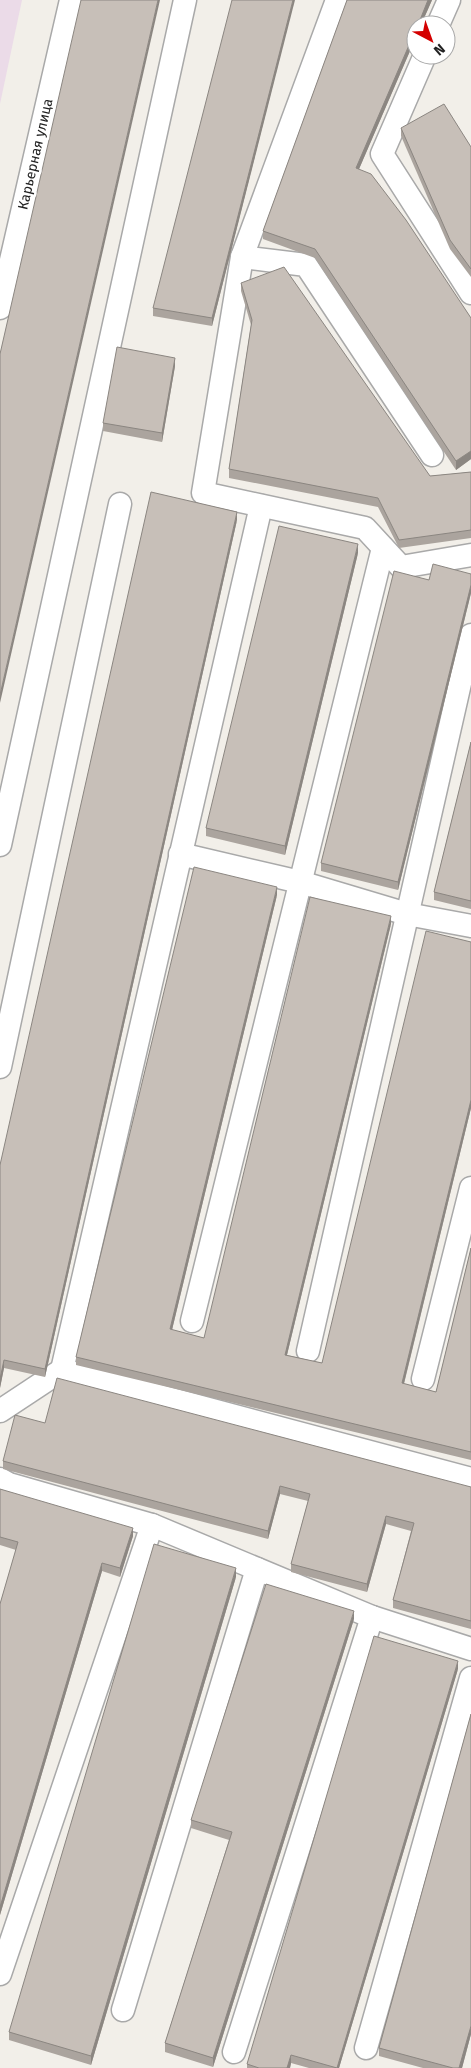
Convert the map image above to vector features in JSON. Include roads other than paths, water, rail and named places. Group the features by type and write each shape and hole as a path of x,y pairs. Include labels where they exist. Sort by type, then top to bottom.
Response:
{"lane":[{"name":"Карьерная улица","path":"0,308 71,0"},
{"path":"0,845 185,0"},
{"path":"337,0 242,257 203,493 365,528 401,567 471,555"},
{"path":"442,15 449,0"},
{"path":"421,65 382,154 471,293"},
{"path":"242,257 306,265 432,455"},
{"path":"0,1067 120,504"},
{"path":"0,1411 62,1370 261,506"},
{"path":"192,1321 383,548"},
{"path":"308,1351 471,635"},
{"path":"180,854 300,882 408,914 471,926"},
{"path":"423,1379 471,1188"},
{"path":"62,1370 471,1479"},
{"path":"0,1479 9,1484 152,1525 372,1617 471,1649"},
{"path":"0,1974 152,1525"},
{"path":"123,2010 257,1569"},
{"path":"234,2052 372,1617"},
{"path":"366,2048 471,1678"}]}
